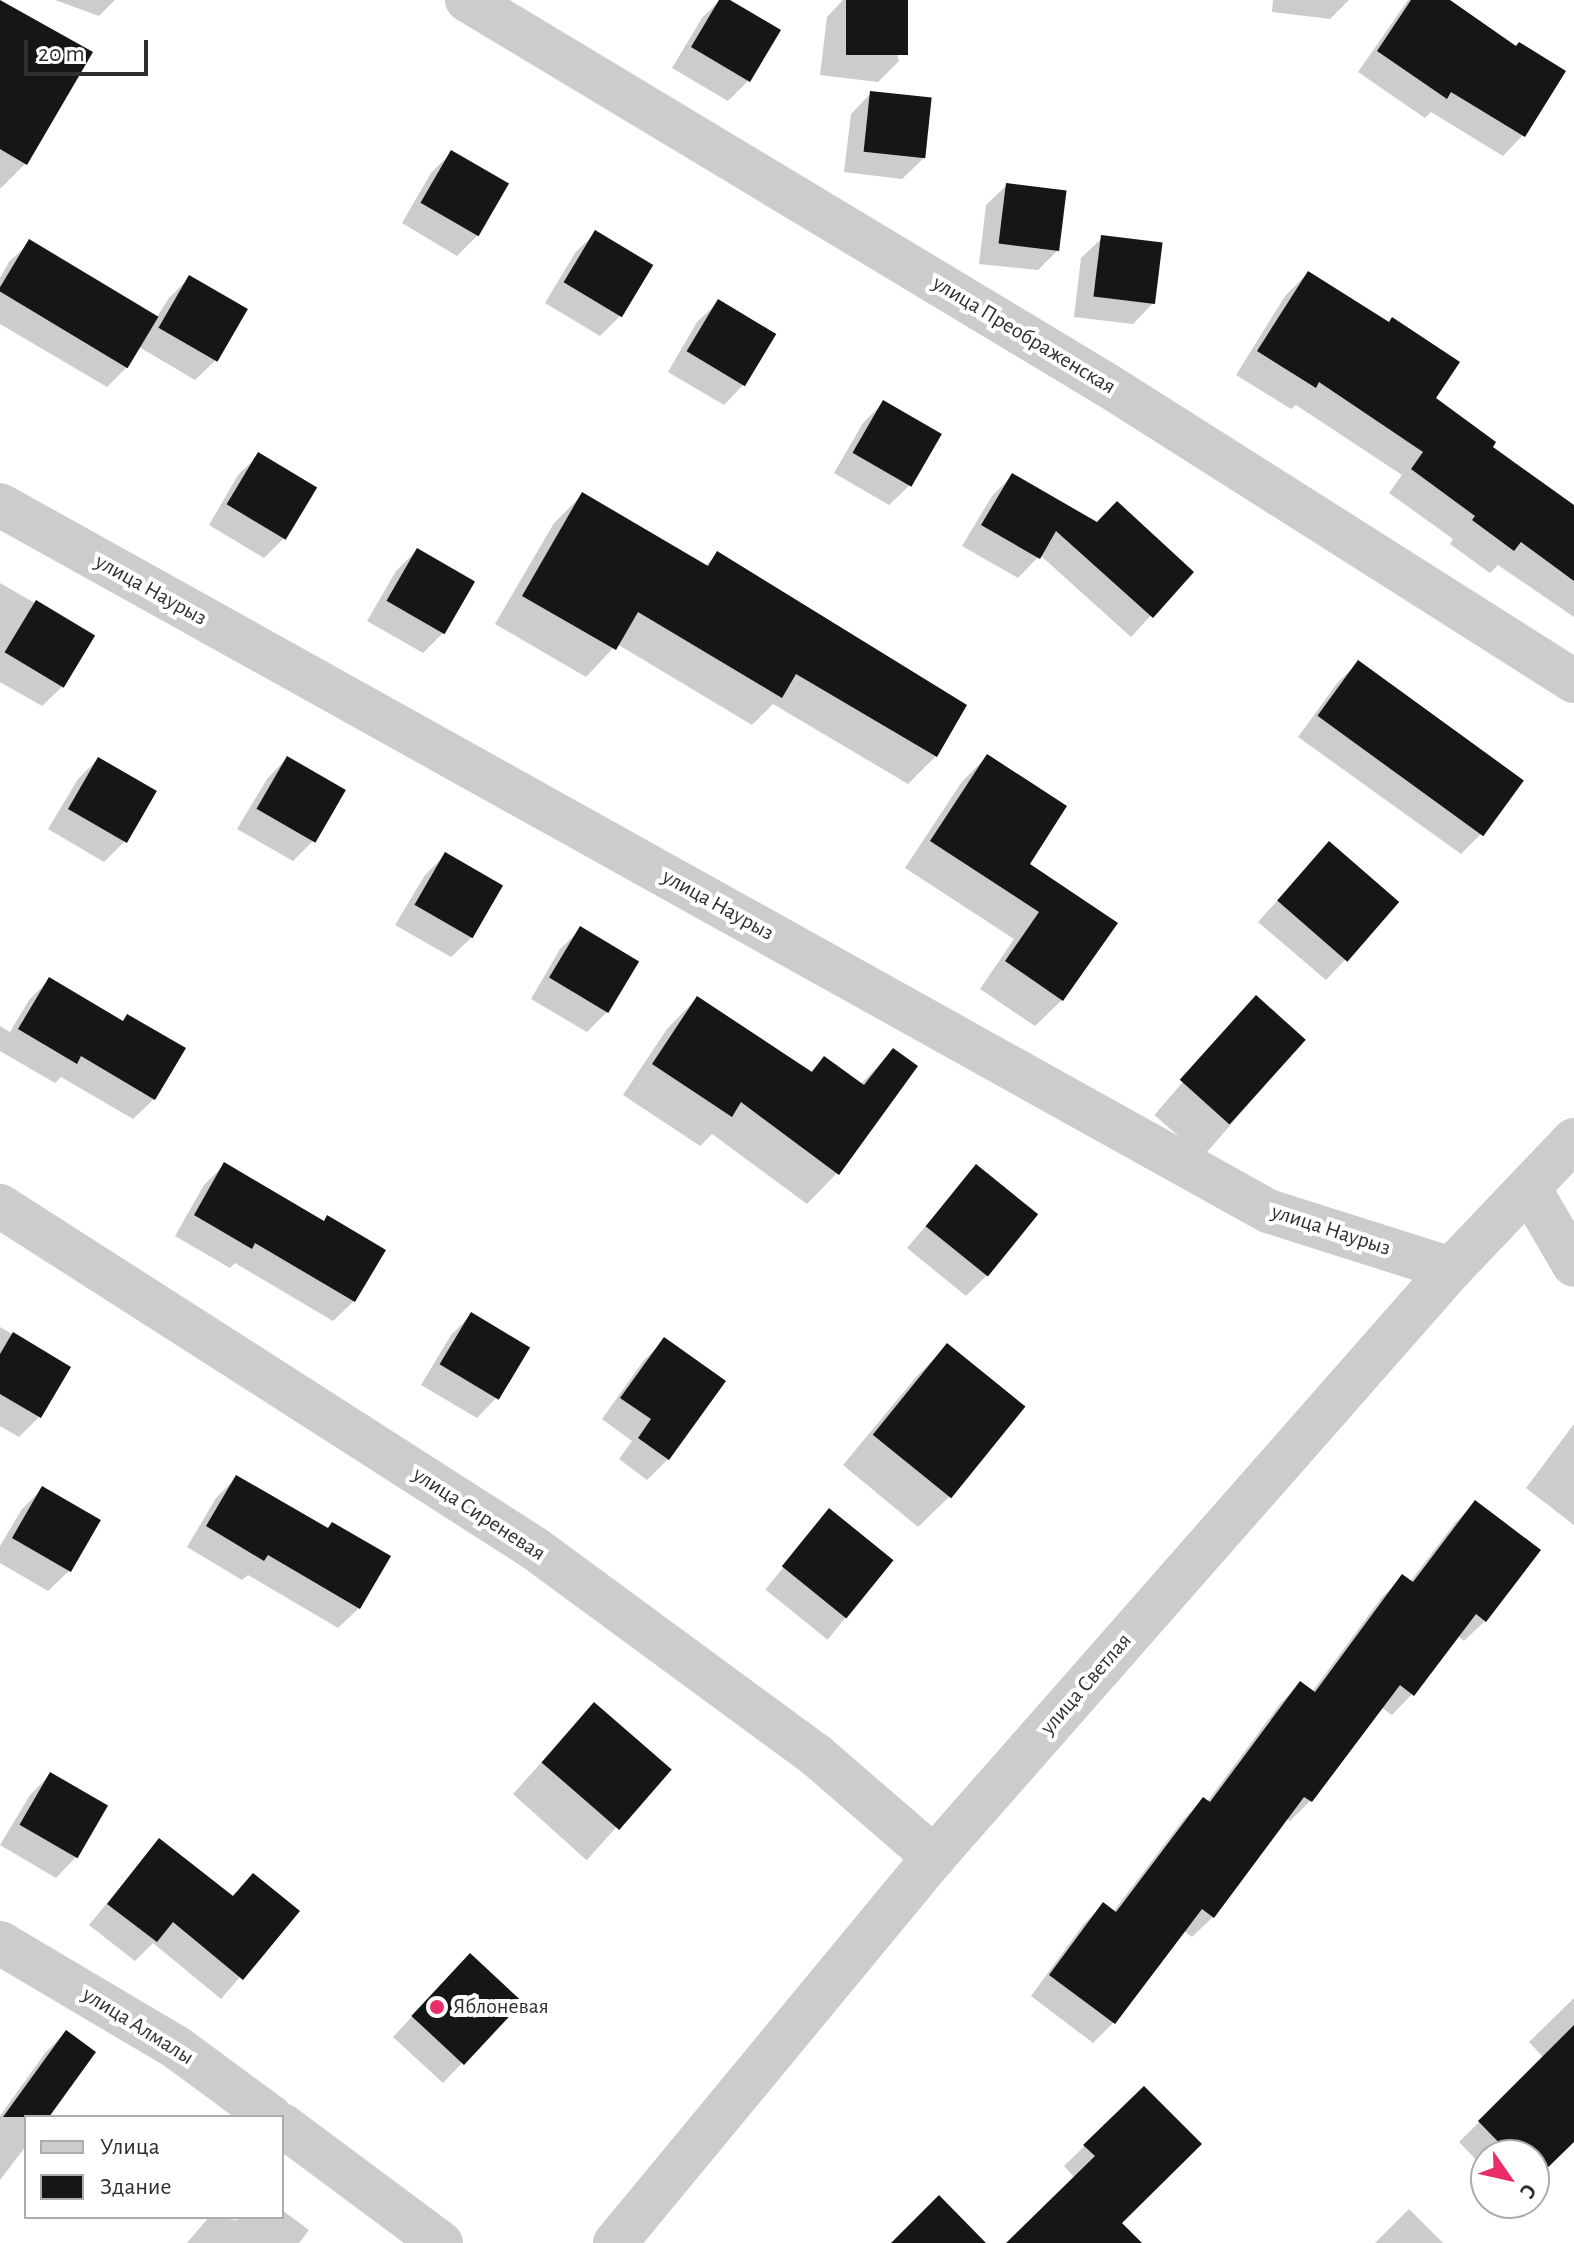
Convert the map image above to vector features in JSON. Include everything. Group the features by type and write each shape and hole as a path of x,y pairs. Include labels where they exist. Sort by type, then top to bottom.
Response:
{"street":[{"name":"улица Преображенская","path":"467,0 1107,385 1574,681"},
{"name":"улица Наурыз","path":"0,505 1268,1211 1451,1269"},
{"name":"улица Светлая","path":"615,2243 934,1857 1451,1269 1574,1140"},
{"path":"1529,1188 1574,1265"},
{"name":"улица Сиреневая","path":"0,1206 534,1548 817,1756 934,1857"},
{"name":"улица Алмалы","path":"0,1943 176,2047 268,2115"},
{"path":"284,2126 441,2243"}],"building":[{"path":"0,0 93,52 27,165 0,149"},
{"path":"719,0 730,0 781,30 750,82 691,47"},
{"path":"846,0 908,0 908,55 846,55"},
{"path":"1411,0 1450,0 1516,46 1519,42 1566,71 1525,137 1451,92 1447,99 1377,51"},
{"path":"870,91 932,97 925,158 864,152"},
{"path":"451,150 509,183 479,236 420,203"},
{"path":"1006,183 1067,190 1059,251 999,244"},
{"path":"595,230 653,265 622,317 564,282"},
{"path":"1101,235 1163,243 1155,304 1093,297"},
{"path":"29,239 158,317 128,368 0,292"},
{"path":"1308,271 1389,322 1392,317 1460,362 1436,398 1496,442 1493,447 1574,505 1574,581 1521,542 1514,551 1472,520 1475,516 1411,469 1423,452 1319,382 1316,388 1257,351"},
{"path":"189,275 248,309 217,362 158,328"},
{"path":"718,299 776,334 745,386 687,351"},
{"path":"883,400 942,434 911,487 852,453"},
{"path":"258,452 317,488 286,540 227,504"},
{"path":"1012,473 1097,522 1117,501 1194,572 1153,618 1056,531 1040,559 981,525"},
{"path":"582,492 708,566 717,551 967,705 937,757 796,674 782,698 638,612 616,650 522,596"},
{"path":"417,548 475,582 445,634 386,601"},
{"path":"36,600 95,636 64,688 5,652"},
{"path":"1358,660 1524,780 1483,836 1317,716"},
{"path":"987,754 1067,806 1030,864 1118,923 1063,1001 1005,961 1039,912 930,841"},
{"path":"287,756 346,790 315,843 256,809"},
{"path":"98,757 157,791 127,843 68,809"},
{"path":"1329,841 1399,902 1347,962 1277,901"},
{"path":"445,852 503,886 473,938 414,905"},
{"path":"580,926 639,962 608,1013 549,977"},
{"path":"49,977 123,1021 127,1014 186,1048 155,1100 81,1056 77,1064 18,1029"},
{"path":"1256,995 1306,1040 1230,1125 1180,1080"},
{"path":"697,996 812,1072 824,1056 864,1085 893,1048 918,1066 839,1175 741,1102 732,1117 652,1064"},
{"path":"224,1162 324,1221 327,1215 386,1250 355,1302 255,1243 252,1249 194,1215"},
{"path":"976,1164 1038,1214 988,1277 926,1226"},
{"path":"471,1312 530,1348 499,1400 440,1364"},
{"path":"13,1332 71,1367 41,1418 0,1394 0,1354"},
{"path":"664,1337 726,1381 669,1460 638,1438 651,1419 620,1398"},
{"path":"947,1343 1025,1407 951,1498 873,1435"},
{"path":"236,1475 328,1528 332,1522 391,1556 360,1609 268,1555 264,1561 206,1526"},
{"path":"42,1486 101,1520 71,1572 12,1538"},
{"path":"1475,1500 1541,1550 1486,1622 1476,1614 1414,1696 1400,1685 1312,1802 1304,1797 1214,1918 1202,1909 1115,2024 1049,1975 1103,1902 1116,1912 1203,1797 1210,1802 1300,1681 1315,1692 1402,1574 1413,1582"},
{"path":"829,1508 894,1560 846,1619 782,1566"},
{"path":"594,1702 672,1770 619,1830 542,1762"},
{"path":"50,1772 108,1806 78,1858 20,1825"},
{"path":"159,1838 233,1896 253,1873 300,1911 243,1980 173,1922 157,1942 107,1904"},
{"path":"470,1953 523,2002 464,2065 411,2016"},
{"path":"1574,2025 1574,2142 1550,2165 1550,2139 1495,2139 1478,2121"},
{"path":"66,2030 96,2052 50,2115 3,2117"},
{"path":"1144,2086 1202,2144 1122,2223 1142,2243 1006,2243 1095,2156 1083,2145"},
{"path":"939,2195 986,2243 891,2243"}],"place":[{"name":"Яблоневая","path":"437,2007"}]}
